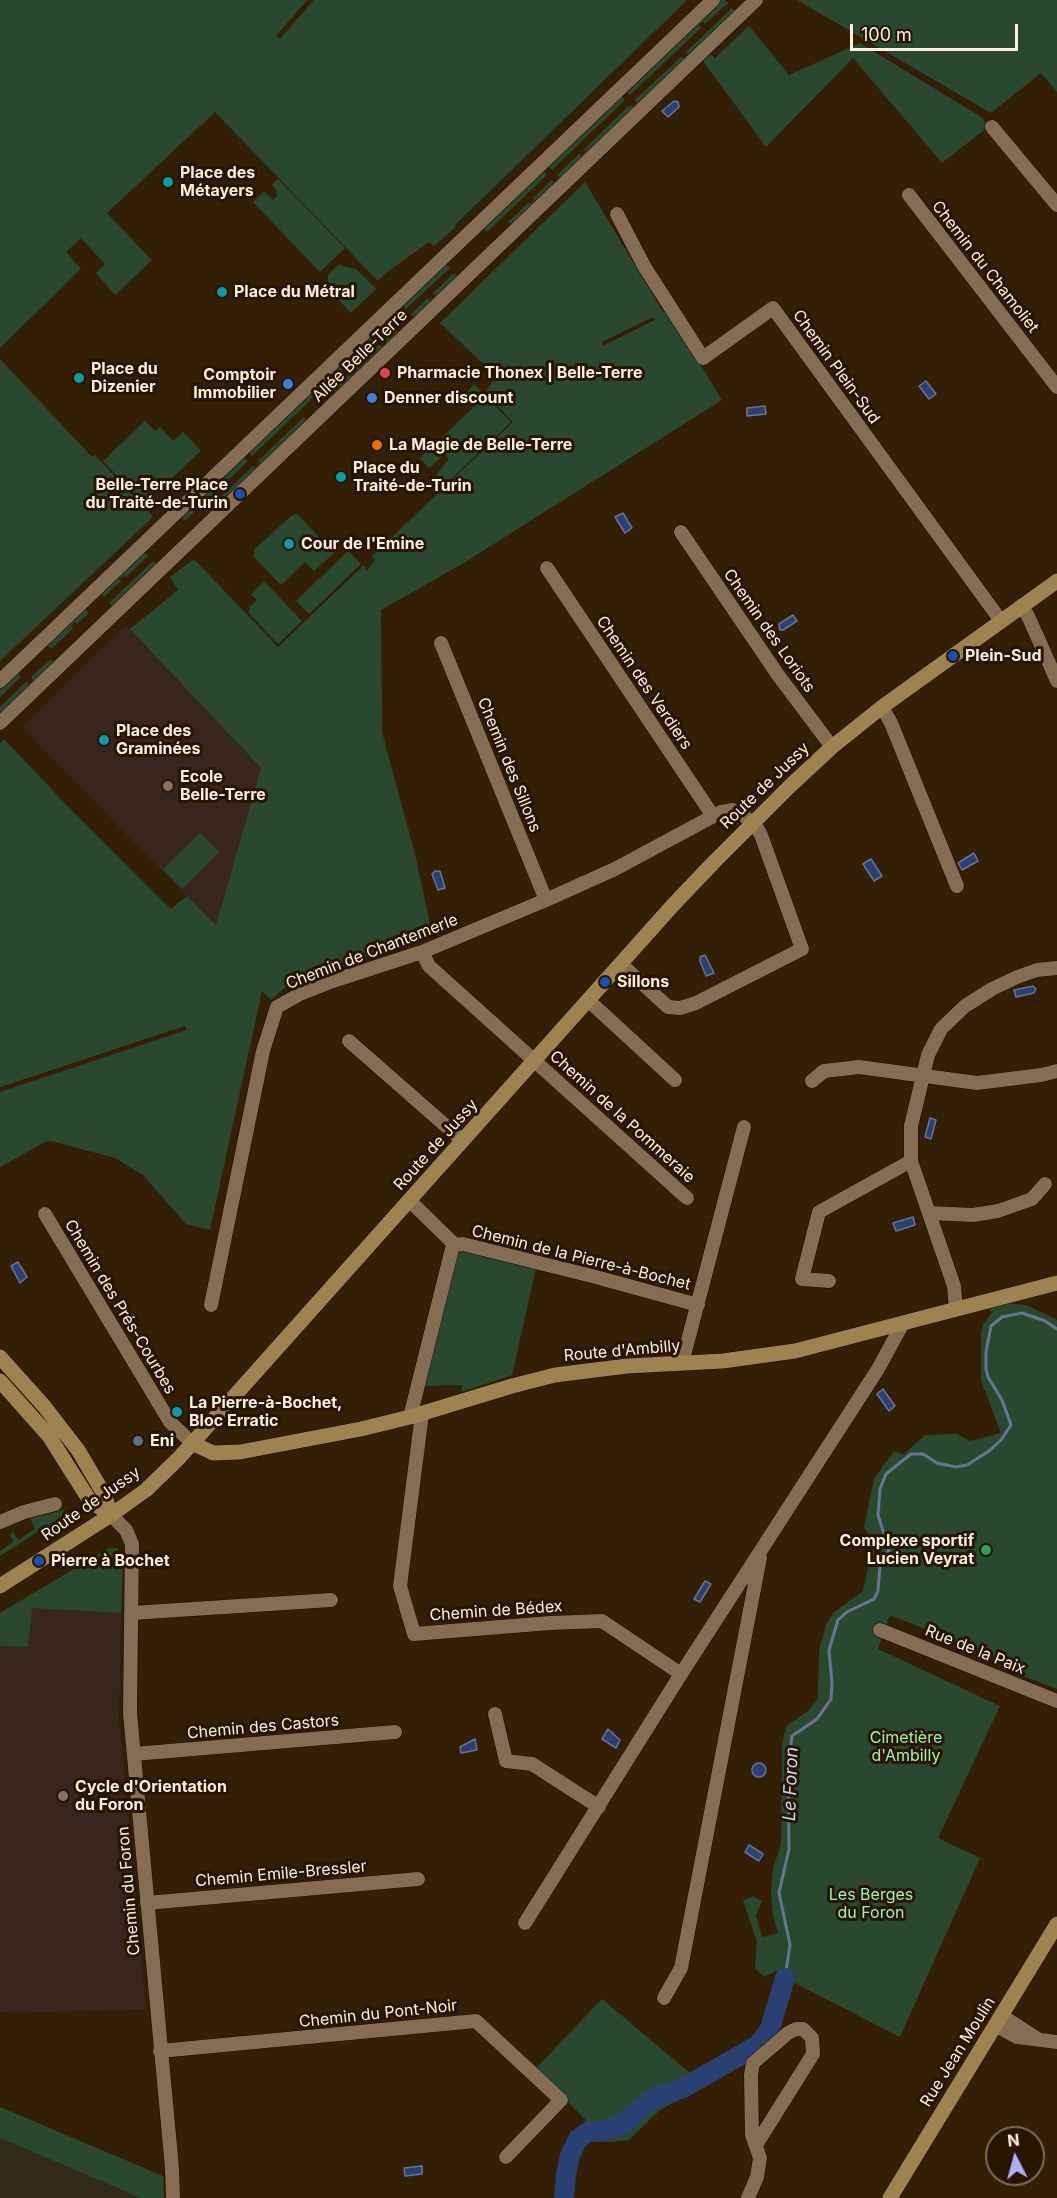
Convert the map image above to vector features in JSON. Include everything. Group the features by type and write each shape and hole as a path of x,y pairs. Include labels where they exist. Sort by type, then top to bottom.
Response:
{"street":[{"name":"Allée Belle-Terre","path":"0,681 712,0"},
{"name":"Allée Belle-Terre","path":"0,723 756,0"},
{"path":"992,127 1057,205"},
{"name":"Chemin du Chamoliet","path":"909,195 1057,387"},
{"name":"Chemin Plein-Sud","path":"617,214 644,266 703,358 773,308 1001,621"},
{"name":"Chemin des Loriots","path":"681,532 778,675 832,747"},
{"name":"Chemin des Verdiers","path":"547,568 713,816"},
{"name":"Route de Jussy","path":"0,1586 146,1490 192,1443 588,1000 752,823 832,747 882,707 1057,581"},
{"path":"1021,606 1028,616 1057,681"},
{"name":"Chemin des Sillons","path":"441,643 546,900"},
{"path":"882,707 891,723 957,886"},
{"name":"Chemin de Chantemerle","path":"211,1305 263,1052 277,1007 300,994 330,982 422,952 546,900 615,869 727,810 741,813 752,823"},
{"path":"621,964 668,1007 680,1008 696,1003 802,949 763,838 752,823"},
{"name":"Chemin de la Pommeraie","path":"422,952 426,963 687,1198"},
{"path":"956,1309 954,1286 911,1161 911,1126 932,1045 941,1029 955,1013 992,989 1017,977 1057,968"},
{"path":"588,1000 675,1080"},
{"path":"349,1041 463,1141"},
{"path":"812,1081 824,1071 859,1067 977,1083 1041,1076 1057,1071"},
{"path":"682,1363 744,1127"},
{"path":"830,1281 802,1278 819,1212 911,1161"},
{"path":"930,1213 973,1215 998,1211 1032,1199 1045,1184"},
{"path":"410,1201 456,1245"},
{"name":"Chemin des Prés-Courbes","path":"45,1214 170,1422 192,1443"},
{"name":"Chemin de la Pierre-à-Bochet","path":"416,1416 443,1282 452,1249 456,1245 463,1244 585,1274 698,1305"},
{"name":"Route d'Ambilly","path":"192,1443 213,1453 240,1452 416,1416 512,1386 555,1376 618,1366 723,1361 795,1352 1057,1283"},
{"path":"525,1923 681,1674 878,1369 902,1325"},
{"path":"0,1357 44,1406 78,1450 104,1494 111,1515"},
{"path":"0,1381 49,1436 90,1502 111,1515"},
{"name":"Chemin de Bédex","path":"416,1416 400,1586 414,1634 602,1621 681,1674"},
{"path":"0,1522 24,1512 55,1504"},
{"name":"Chemin du Foron","path":"111,1515 126,1530 132,1544 130,1713 173,2198"},
{"path":"664,1998 681,1968 761,1550"},
{"path":"132,1613 331,1600"},
{"name":"Rue de la Paix","path":"880,1630 1057,1701"},
{"path":"495,1714 506,1761 532,1764 599,1807"},
{"name":"Chemin des Castors","path":"134,1754 395,1732"},
{"name":"Chemin Emile-Bressler","path":"147,1903 418,1879"},
{"name":"Rue Jean Moulin","path":"898,2198 1057,1924"},
{"name":"Rue Jean Moulin","path":"890,2198 1057,1940"},
{"name":"Chemin du Pont-Noir","path":"160,2051 476,2021 561,2100 506,2157"},
{"path":"1002,2022 1020,2038 1057,2042"},
{"path":"748,2198 760,2165 759,2152 752,2140 751,2075 753,2063 788,2033 796,2028 803,2029 813,2040 813,2054 756,2145"}],"shaded area":[{"name":"Ecole Belle-Terre","path":"126,625 261,768 216,926 22,727"},
{"name":"Cycle d'Orientation du Foron","path":"31,1608 121,1613 119,1720 146,2009 0,2012 0,1646 28,1647"},
{"path":"0,2138 141,2198 0,2198"}],"green space":[{"path":"0,0 307,0 276,36 280,39 314,0 687,0 455,225 456,227 434,246 429,242 378,281 215,112 107,213 152,260 115,295 96,273 105,264 81,238 66,252 81,269 0,348"},
{"path":"718,0 725,0 728,3 705,24 703,22 699,25 701,28 630,95 624,89"},
{"path":"797,0 1057,0 1057,92 1041,73 991,113"},
{"path":"732,8 737,13 562,180 557,175 579,154 581,156 586,151 584,149 630,105 632,107 637,102 635,100 681,57 684,58 688,54 686,52"},
{"path":"749,26 789,75 860,43 981,117 989,126 942,163 853,58 766,147 703,61 709,53 715,58"},
{"path":"620,94 625,100 552,170 546,164"},
{"path":"542,169 547,175 487,232 481,227"},
{"path":"278,179 345,248 320,272 253,202 264,191 273,200 277,196 276,189 272,185"},
{"path":"552,180 557,185 513,227 508,222 528,203 530,204 533,198"},
{"path":"585,182 663,312 667,310 722,400 462,564 381,610 382,732 416,858 432,934 284,988 271,1000 262,991 210,1230 186,1224 143,1175 115,1158 51,1141 45,1142 0,1167 0,1092 187,1030 185,1026 0,1087 0,743 4,739 73,812 171,909 187,896 216,925 261,768 130,629 178,590 170,577 195,560 278,647 364,565 366,571 375,561 372,556 513,422 485,393 496,376 440,323","holes":["653,317 655,320 603,346 602,342"]},
{"path":"444,262 450,268 406,309 401,303"},
{"path":"338,265 356,269 376,289 351,313 327,288 328,275"},
{"path":"454,273 460,278 416,320 411,314 428,298 430,300 435,296 433,293"},
{"path":"385,318 391,324 335,377 330,371"},
{"path":"396,329 401,335 338,395 333,389 379,345 382,347 386,343 384,340"},
{"path":"0,359 92,457 95,455 153,517 0,661"},
{"path":"474,384 511,422 445,485 436,475 449,459 445,454 429,468 420,458 476,405 466,393"},
{"path":"310,390 315,396 252,456 247,450"},
{"path":"304,417 309,423 212,515 207,510 253,466 255,468 260,463 258,461"},
{"path":"145,421 155,431 160,427 173,441 183,432 201,451 144,504 103,461"},
{"path":"242,455 248,461 202,505 200,503 195,507 197,509 185,521 179,515"},
{"path":"297,514 334,553 314,571 305,562 281,585 254,557 254,550 291,516"},
{"path":"143,551 148,556 126,577 124,575 119,579 121,581 104,597 99,592"},
{"path":"348,551 361,564 309,614 296,601"},
{"path":"153,561 158,567 114,608 109,603"},
{"path":"264,581 302,621 278,644 249,613 249,608 257,600 251,594"},
{"path":"84,607 89,613 77,624 75,622 71,626 73,629 51,649 45,644"},
{"path":"51,659 56,665 2,716 0,707 26,682 29,684 33,680 31,677"},
{"path":"16,671 21,677 0,697 0,687"},
{"path":"200,833 219,852 182,889 163,869"},
{"path":"457,1249 536,1268 512,1375 461,1392 463,1385 424,1386"},
{"path":"1008,1303 1026,1305 1057,1320 1057,1689 1018,1674 1020,1668 890,1615 878,1649 1000,1706 938,1838 980,1858 900,2037 791,1981 775,1980 777,1970 764,1977 755,1968 757,1941 743,1901 753,1896 762,1901 756,1915 762,1937 778,1933 773,1915 771,1893 773,1867 781,1845 784,1734 787,1726 809,1710 818,1698 819,1651 826,1625 833,1613 863,1591 873,1543 864,1527 874,1479 894,1451 903,1455 925,1435 957,1434 970,1441 1001,1433 981,1380 981,1334 983,1325 992,1313 989,1309"},
{"path":"65,1511 63,1516 0,1556 0,1551 13,1542 10,1534 13,1532 18,1540 35,1529 30,1518"},
{"path":"109,1548 117,1548 123,1556 121,1613 32,1608 28,1647 0,1646 0,1613"},
{"path":"602,1999 692,2077 649,2095 617,2123 599,2127 590,2126 579,2134 570,2146 566,2158 561,2198 558,2198 562,2161 573,2133 586,2120 535,2069"},
{"path":"770,2036 769,2044 747,2058 747,2063 660,2110 629,2140 586,2141 627,2129 643,2110 658,2101 685,2092 757,2049"},
{"path":"0,2107 163,2176 164,2198 141,2198 0,2138"}],"water":[{"path":"674,101 678,102 679,107 668,117 662,111"},
{"path":"926,381 936,394 929,399 919,386"},
{"path":"765,406 766,414 747,416 747,408"},
{"path":"623,513 632,528 625,533 615,517"},
{"path":"793,615 797,621 780,630 779,624"},
{"path":"974,853 978,861 962,870 958,863"},
{"path":"871,859 882,876 874,881 863,864"},
{"path":"440,871 445,888 438,890 432,874"},
{"path":"705,955 714,973 706,976 700,961 700,957"},
{"path":"1033,986 1036,989 1034,993 1016,997 1014,990"},
{"path":"930,1118 936,1120 931,1139 925,1137"},
{"path":"913,1217 915,1225 896,1231 893,1223"},
{"path":"18,1262 27,1277 20,1283 11,1266"},
{"path":"883,1389 895,1406 889,1411 877,1394"},
{"path":"705,1581 711,1584 700,1602 694,1599"},
{"path":"608,1729 620,1740 616,1748 602,1739"},
{"path":"475,1739 477,1750 461,1753 460,1747"},
{"path":"756,1763 762,1763 766,1770 762,1777 756,1777 752,1773 752,1767"},
{"path":"749,1845 763,1854 759,1861 745,1852"},
{"path":"422,2166 422,2174 405,2176 404,2168"}],"waterway":[{"name":"Le Foron","path":"785,1978 790,1945 779,1893 789,1849 788,1768 792,1736 817,1719 831,1699 829,1650 838,1620 847,1612 874,1599 878,1591 880,1565 889,1550 878,1515 880,1489 886,1474 911,1454 923,1454 937,1463 956,1467 967,1465 989,1451 1001,1440 1011,1425 1002,1400 988,1377 986,1369 986,1352 991,1326 1002,1317 1022,1313 1045,1321 1057,1329"},
{"name":"Le Foron","path":"564,2198 570,2155 578,2139 588,2132 604,2131 623,2124 652,2099 683,2088 758,2045 770,2029 785,1978"}],"place":[{"name":"Place des Métayers","path":"168,182"},
{"name":"Place du Métral","path":"222,292"},
{"name":"Pharmacie Thonex | Belle-Terre","path":"385,373"},
{"name":"Place du Dizenier","path":"79,378"},
{"name":"Comptoir Immobilier","path":"288,384"},
{"name":"Denner discount","path":"372,398"},
{"name":"La Magie de Belle-Terre","path":"377,445"},
{"name":"Place du Traité-de-Turin","path":"341,477"},
{"name":"Belle-Terre Place du Traité-de-Turin","path":"240,494"},
{"name":"Cour de l'Emine","path":"289,544"},
{"name":"Plein-Sud","path":"953,656"},
{"name":"Place des Graminées","path":"104,740"},
{"name":"Ecole Belle-Terre","path":"168,786"},
{"name":"Sillons","path":"605,982"},
{"name":"La Pierre-à-Bochet, Bloc Erratic","path":"177,1412"},
{"name":"Eni","path":"138,1441"},
{"name":"Complexe sportif Lucien Veyrat","path":"986,1550"},
{"name":"Pierre à Bochet","path":"39,1561"},
{"name":"Cycle d'Orientation du Foron","path":"63,1796"}],"park label":[{"name":"Cimetière d'Ambilly","path":"906,1747"},
{"name":"Les Berges du Foron","path":"871,1904"}]}
